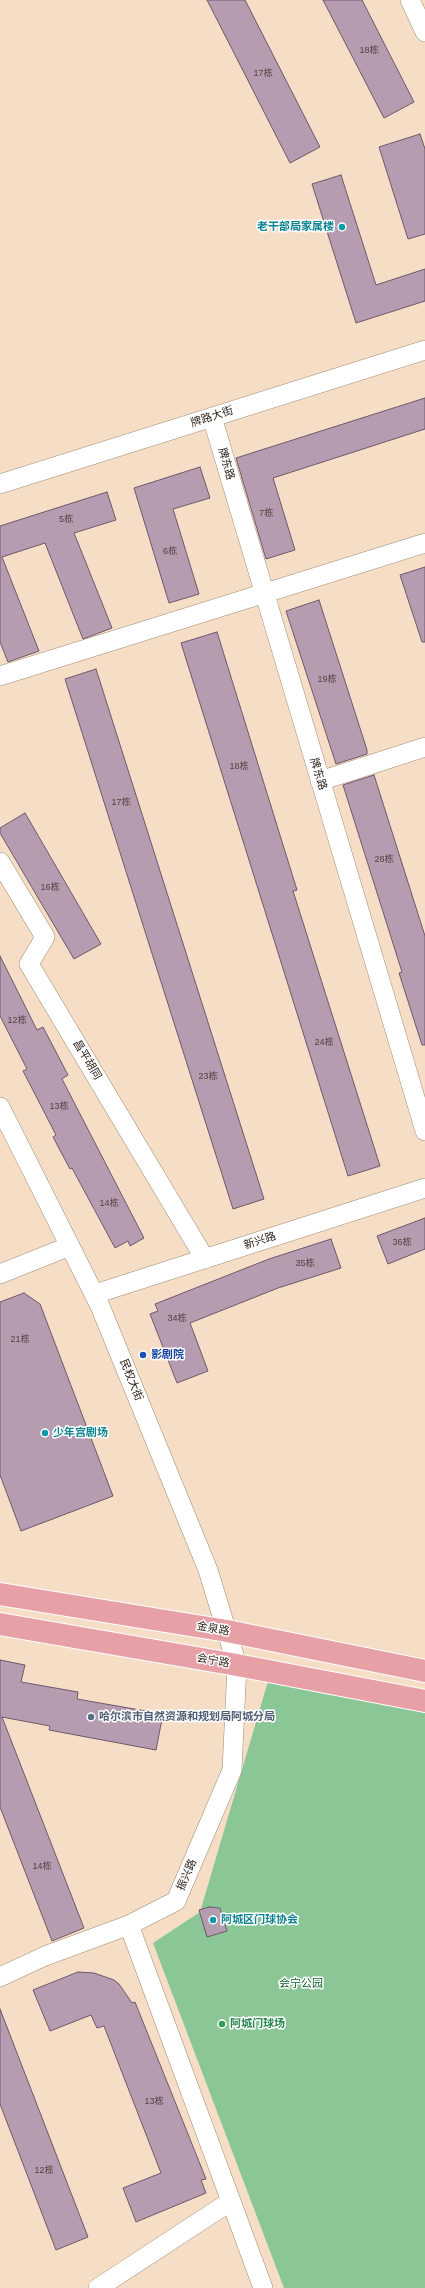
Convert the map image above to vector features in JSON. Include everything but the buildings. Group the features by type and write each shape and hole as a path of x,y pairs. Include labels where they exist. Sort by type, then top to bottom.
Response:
{"main road":[{"name":"金泉路","path":"0,1594 227,1631 425,1671"},
{"name":"会宁路","path":"0,1624 237,1665 425,1701"}],"street":[{"path":"410,0 425,32"},
{"name":"牌路大街","path":"0,484 425,350"},
{"name":"牌东路","path":"212,417 425,1131"},
{"path":"0,676 425,543"},
{"path":"320,780 425,747"},
{"name":"昌平胡同","path":"0,862 45,937 29,964 205,1258"},
{"name":"民权大街","path":"0,1107 95,1294 208,1570 237,1665"},
{"name":"新兴路","path":"95,1294 425,1188"},
{"path":"0,1274 70,1246"},
{"name":"振兴路","path":"0,1977 45,1956 129,1925 176,1901 232,1770 237,1665"},
{"path":"129,1925 263,2288"},
{"path":"98,2288 231,2201"}],"green space":[{"name":"会宁公园","path":"269,1678 425,1710 425,2288 284,2288 153,1943 200,1912"}],"place":[{"name":"老干部局家属楼","path":"342,227"},
{"name":"影剧院","path":"143,1355"},
{"name":"少年宫剧场","path":"45,1433"},
{"name":"哈尔滨市自然资源和规划局阿城分局","path":"91,1717"},
{"name":"阿城区门球协会","path":"213,1920"},
{"name":"阿城门球场","path":"222,2024"}]}
